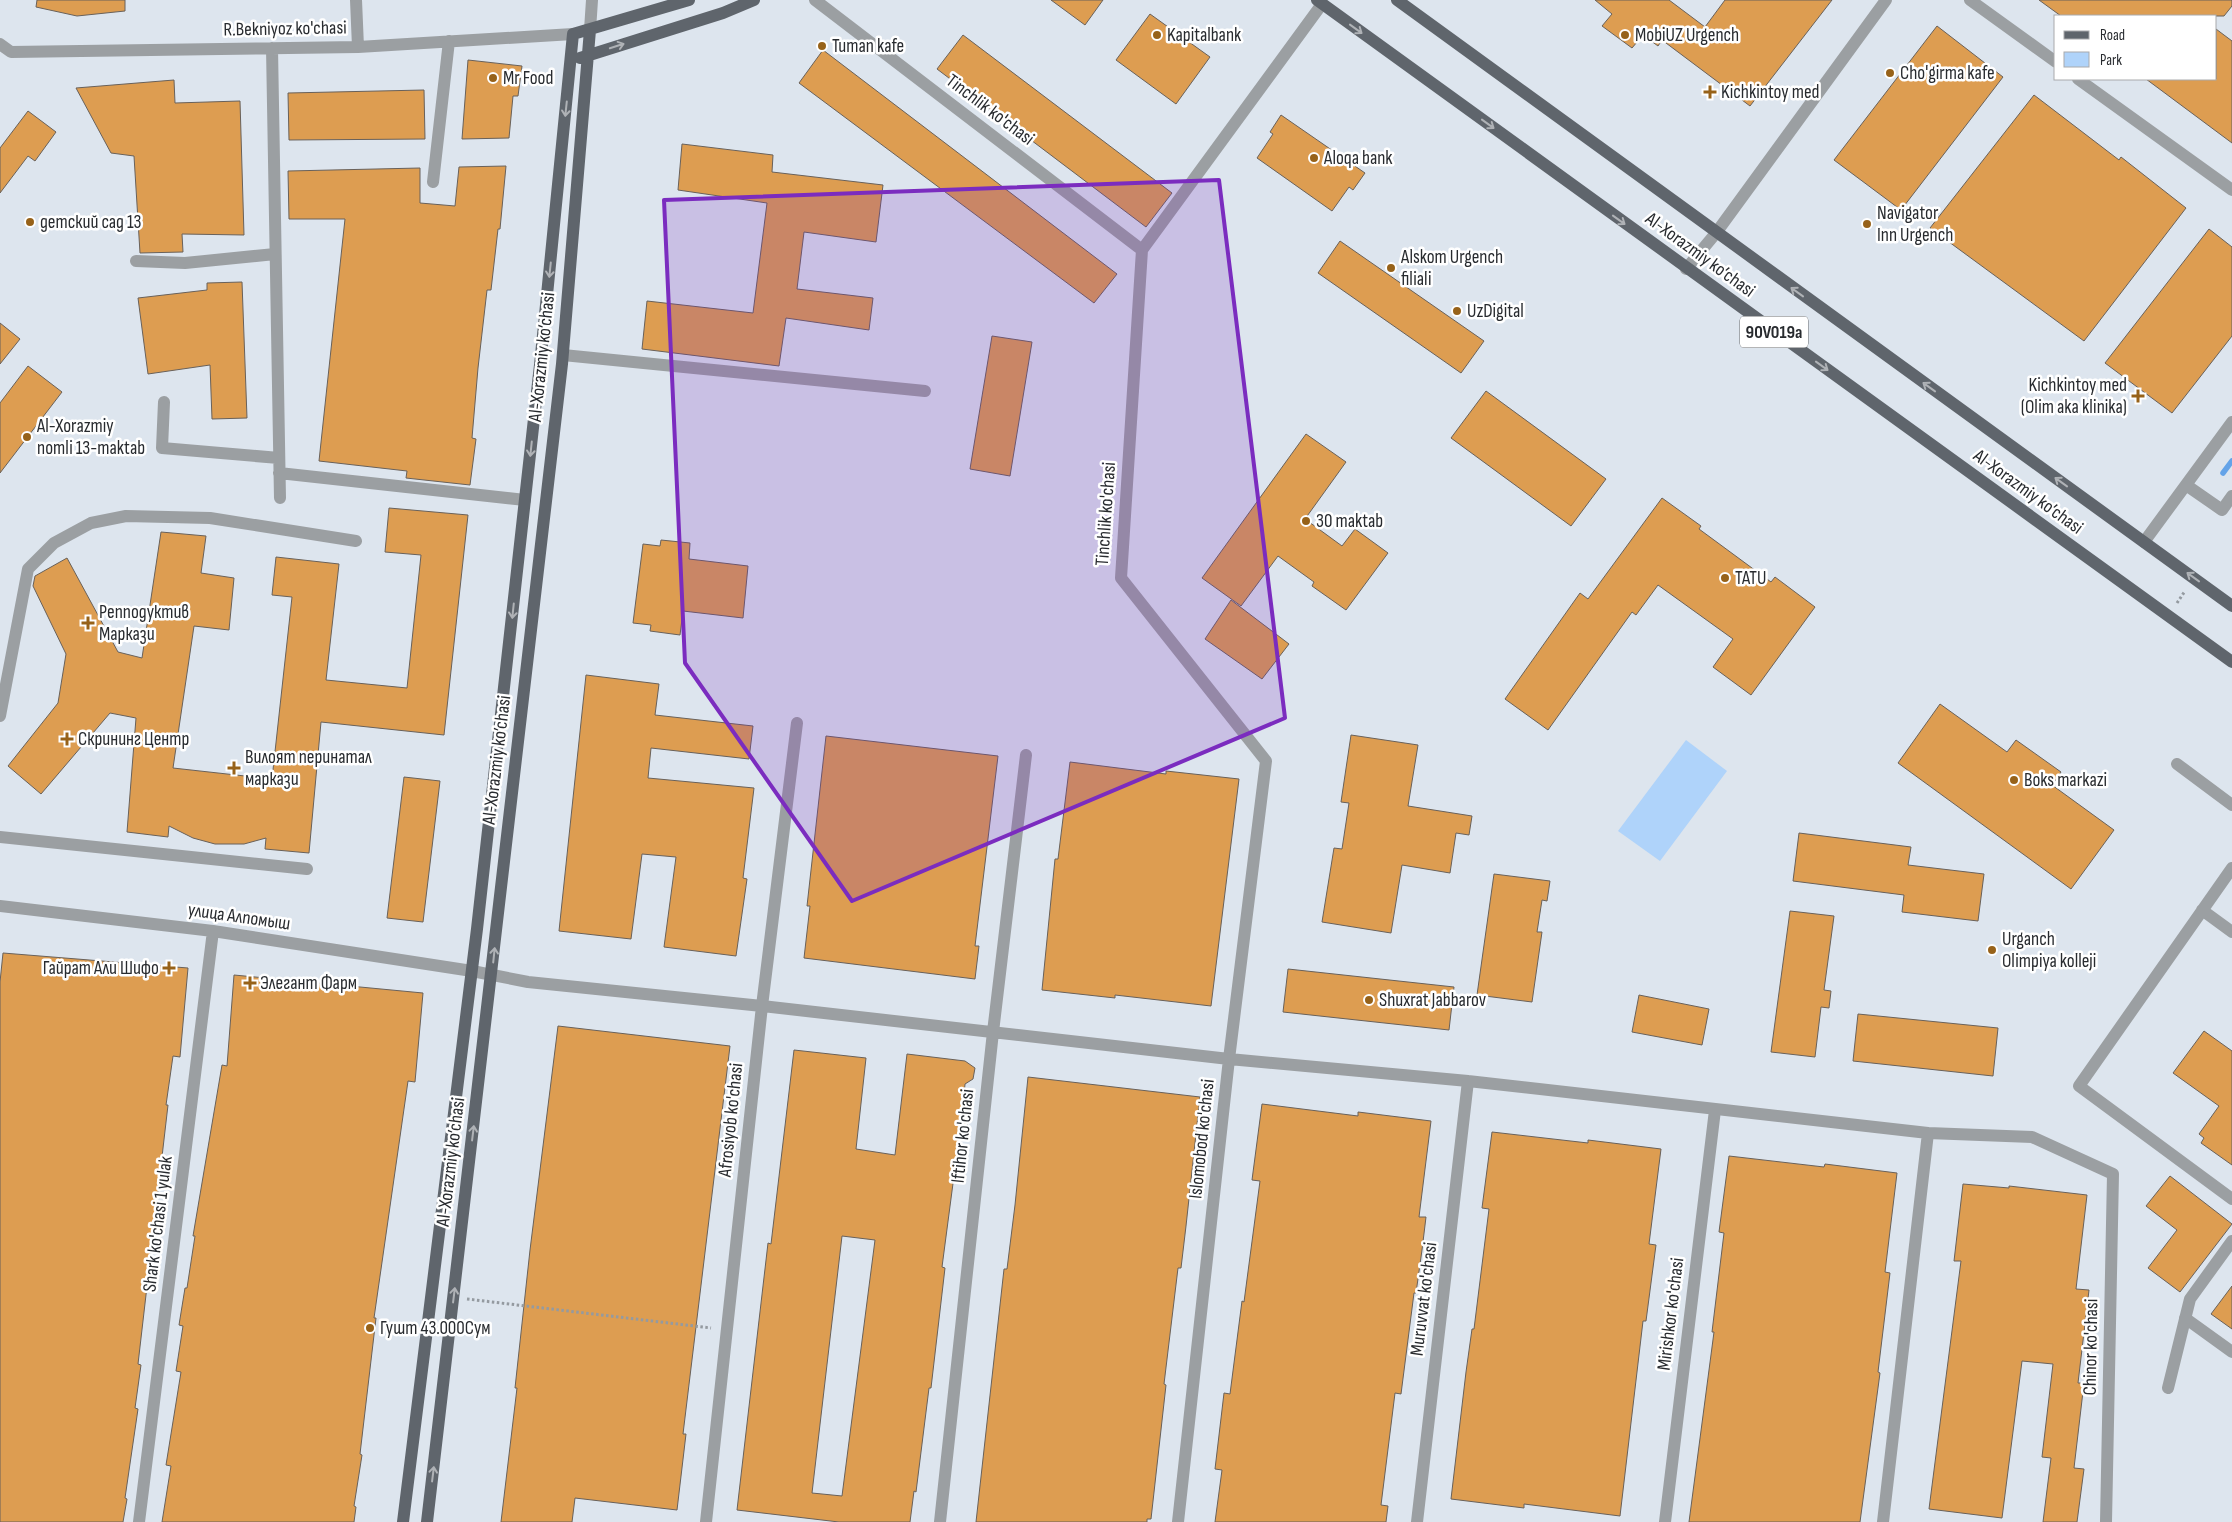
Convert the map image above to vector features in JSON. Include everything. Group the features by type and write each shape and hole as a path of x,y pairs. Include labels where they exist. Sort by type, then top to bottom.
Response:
{"main road":[{"path":"573,34 689,0"},
{"path":"570,60 723,13 754,0"},
{"name":"Al-Xorazmiy ko’chasi","path":"1397,0 2232,606"},
{"name":"Al-Xorazmiy ko’chasi","path":"1320,2 1686,269 2232,662"},
{"name":"Al-Xorazmiy ko’chasi","path":"427,1522 563,355 590,30"},
{"name":"Al-Xorazmiy ko’chasi","path":"402,1522 472,971 525,500 573,34"}],"street":[{"path":"356,0 358,46"},
{"name":"Al-Xorazmiy ko’chasi","path":"590,30 592,0"},
{"name":"Tinchlik ko'chasi","path":"815,0 1142,250 1121,578 1266,761"},
{"path":"1686,269 1716,233 1886,0"},
{"path":"1970,0 2054,61"},
{"path":"1142,250 1320,2"},
{"name":"R.Bekniyoz ko'chasi","path":"0,44 11,52 272,48 358,46 573,34"},
{"path":"433,182 448,41"},
{"path":"272,48 280,498"},
{"path":"2079,80 2232,190"},
{"path":"136,261 185,263 275,254"},
{"path":"563,355 925,391"},
{"path":"164,402 162,448 279,458"},
{"path":"2144,542 2232,422"},
{"path":"279,473 525,500"},
{"path":"2186,485 2227,513 2232,496"},
{"path":"0,716 28,569 54,543 91,523 126,516 210,518 356,542"},
{"name":"Afrosiyob ko'chasi","path":"706,1522 762,1006 797,723"},
{"name":"Iftihor ko'chasi","path":"940,1522 993,1032 1026,755"},
{"name":"Islomobod ko'chasi","path":"1178,1522 1229,1059 1266,761"},
{"path":"2177,764 2232,805"},
{"path":"0,837 307,869"},
{"path":"2232,868 2078,1086 2232,1199"},
{"name":"улица Алпомыш","path":"0,906 213,931 472,971 528,982 762,1006 1229,1059 1468,1081 1928,1134 2032,1137 2112,1174"},
{"path":"2202,910 2232,932"},
{"name":"Shark ko'chasi 1 yulak","path":"139,1522 213,931"},
{"name":"Muruvvat ko'chasi","path":"1417,1522 1468,1081"},
{"name":"Mirishkor ko'chasi","path":"1665,1522 1715,1110"},
{"path":"1883,1522 1928,1134"},
{"name":"Chinor ko'chasi","path":"2106,1522 2112,1174"},
{"path":"2168,1388 2190,1298 2232,1242"},
{"path":"2185,1318 2232,1352"}],"path":[{"path":"2175,605 2187,590"},
{"path":"454,1298 727,1330"}],"highlighted area":[{"path":"1219,180 1285,718 852,901 685,663 664,200"}],"green space":[{"path":"1686,740 1727,771 1660,861 1618,831"}],"building":[{"path":"37,0 125,0 125,11 77,16 36,7"},
{"path":"1051,0 1103,0 1085,25"},
{"path":"1595,0 1669,0 1705,27 1725,0 1832,0 1750,106 1662,40 1658,46 1643,35 1632,48 1602,26 1612,14"},
{"path":"2039,0 2232,0 2232,6 2224,16 2060,15"},
{"path":"1150,14 1210,57 1176,104 1116,60"},
{"path":"1937,26 2003,77 1901,210 1834,160"},
{"path":"2217,30 2232,41 2232,143 2147,80 2217,80"},
{"path":"963,35 1172,193 1146,227 937,69"},
{"path":"823,50 1117,274 1094,303 799,83"},
{"path":"468,60 522,66 518,96 513,96 509,138 462,139"},
{"path":"174,80 175,103 240,101 244,235 182,234 183,252 140,253 134,156 111,153 76,88"},
{"path":"424,90 425,139 289,140 288,93"},
{"path":"2034,95 2119,160 2121,157 2186,208 2084,341 1930,228"},
{"path":"28,111 56,132 35,161 28,156 0,193 0,148"},
{"path":"1281,115 1365,173 1353,190 1349,187 1332,211 1257,158 1273,134 1270,132"},
{"path":"682,144 773,155 772,172 883,185 876,242 804,232 797,289 873,298 869,330 786,318 779,366 642,349 647,301 753,313 767,203 678,190"},
{"path":"506,166 500,229 498,229 491,290 487,290 478,368 472,438 476,439 470,485 406,478 407,471 319,461 345,219 289,219 288,171 420,168 420,203 455,206 459,167"},
{"path":"2209,229 2232,247 2232,336 2172,413 2105,363"},
{"path":"1340,241 1484,341 1461,373 1318,273"},
{"path":"242,282 247,418 212,419 210,365 148,374 138,298 207,290 207,283"},
{"path":"0,323 20,339 0,364"},
{"path":"992,336 1032,342 1010,476 970,469"},
{"path":"28,366 62,392 0,473 0,403"},
{"path":"1486,391 1606,479 1571,526 1451,438"},
{"path":"1306,434 1346,462 1305,519 1342,546 1355,529 1388,553 1346,610 1312,586 1314,582 1278,556 1241,606 1202,578"},
{"path":"1662,498 1701,526 1699,529 1771,582 1775,577 1815,607 1751,695 1713,667 1733,639 1658,585 1636,615 1632,612 1548,730 1505,699 1580,593 1588,599"},
{"path":"389,508 468,515 444,735 321,722 309,853 265,849 266,838 244,844 215,844 193,838 169,826 168,837 127,832 136,718 110,713 41,794 8,766 58,703 66,654 33,586 35,576 67,558 118,652 142,658 161,532 206,536 201,573 234,578 229,630 194,626 173,768 272,779 292,597 272,595 276,557 339,564 326,680 407,688 421,555 385,552"},
{"path":"661,540 690,543 689,559 748,566 743,618 683,611 680,635 650,631 651,625 633,623 643,544 660,546"},
{"path":"1231,600 1289,644 1262,679 1205,639"},
{"path":"586,675 659,684 655,715 753,726 749,759 651,748 648,778 754,788 743,878 747,879 736,956 664,947 676,857 642,854 631,939 559,931"},
{"path":"1940,704 2007,752 2016,740 2061,772 2052,785 2114,830 2071,889 1898,763"},
{"path":"1351,735 1418,745 1408,806 1472,816 1469,835 1456,833 1450,873 1402,865 1391,933 1322,922 1334,848 1342,849 1349,803 1341,802"},
{"path":"826,736 998,756 975,946 979,946 975,979 804,958 810,906 807,906"},
{"path":"1070,762 1166,774 1166,771 1239,779 1211,1006 1115,995 1115,998 1042,990 1055,859 1058,859"},
{"path":"404,777 440,781 423,922 387,918"},
{"path":"1799,833 1911,847 1908,865 1984,874 1978,921 1902,912 1904,895 1793,881"},
{"path":"1494,874 1550,881 1547,901 1542,900 1537,932 1542,932 1532,1002 1477,995"},
{"path":"1790,911 1834,916 1824,990 1831,991 1829,1008 1821,1007 1815,1057 1771,1052"},
{"path":"3,953 188,968 180,1057 173,1056 166,1105 168,1105 138,1364 141,1365 135,1408 138,1409 123,1522 0,1522 0,982"},
{"name":"Shuxrat Jabbarov","path":"1288,969 1454,987 1449,1030 1283,1012"},
{"path":"234,975 423,993 415,1082 408,1081 374,1318 376,1318 360,1454 362,1455 354,1506 356,1507 354,1522 162,1522 171,1466 166,1465 181,1372 176,1371 183,1326 179,1325 185,1288 187,1288 195,1236 193,1236 222,1065 227,1066"},
{"path":"1639,995 1709,1009 1702,1045 1632,1032"},
{"path":"1858,1014 1998,1028 1993,1076 1853,1061"},
{"path":"558,1026 730,1046 683,1434 686,1434 677,1510 575,1498 572,1522 501,1522 517,1388 515,1388 530,1250"},
{"path":"2204,1031 2232,1051 2232,1165 2201,1143 2204,1138 2199,1134 2219,1106 2173,1073"},
{"path":"794,1050 866,1058 856,1149 895,1155 907,1054 965,1061 975,1068 973,1079 965,1084 962,1119 969,1126 967,1136 961,1141 959,1153 957,1153 942,1267 945,1268 931,1388 929,1388 916,1492 914,1491 910,1522 839,1522 737,1510 768,1243 771,1244","holes":["842,1236 875,1240 842,1496 812,1493"]},
{"path":"1028,1077 1200,1097 1181,1268 1178,1268 1164,1384 1166,1385 1151,1519 1147,1519 1147,1522 976,1522 1004,1269 1007,1269 1015,1205"},
{"path":"1262,1104 1358,1116 1358,1112 1431,1121 1419,1217 1426,1217 1422,1250 1416,1293 1414,1293 1401,1394 1395,1393 1381,1505 1388,1506 1386,1522 1215,1522 1222,1470 1215,1469 1224,1393 1230,1394 1260,1181 1252,1180"},
{"path":"1492,1132 1588,1143 1588,1140 1661,1149 1649,1244 1656,1245 1646,1321 1643,1321 1620,1516 1524,1504 1524,1508 1451,1499 1466,1372 1472,1329 1474,1329 1489,1209 1482,1208"},
{"path":"1729,1156 1824,1167 1825,1164 1897,1173 1885,1272 1890,1273 1878,1372 1880,1373 1860,1522 1689,1522 1714,1332 1712,1332 1724,1233 1719,1232"},
{"path":"2170,1176 2232,1224 2180,1292 2148,1268 2177,1230 2146,1206"},
{"path":"1963,1184 2009,1188 2009,1186 2087,1195 2076,1289 2089,1290 2078,1383 2084,1383 2074,1468 2084,1469 2077,1522 2043,1522 2051,1458 2042,1457 2053,1364 2022,1361 2002,1518 1929,1509 1961,1261 1954,1261"},
{"path":"2232,1286 2232,1329 2211,1314"}],"waterway":[{"path":"2223,473 2232,461"}],"place":[{"name":"Kapitalbank","path":"1157,35"},
{"name":"MobiUZ Urgench","path":"1625,35"},
{"name":"Tuman kafe","path":"822,46"},
{"name":"Cho'girma kafe","path":"1890,73"},
{"name":"Mr Food","path":"493,78"},
{"name":"Kichkintoy med","path":"1710,92"},
{"name":"Aloqa bank","path":"1314,158"},
{"name":"детский сад 13","path":"30,222"},
{"name":"Navigator Inn Urgench","path":"1867,224"},
{"name":"Alskom Urgench filiali","path":"1391,268"},
{"name":"UzDigital","path":"1457,311"},
{"name":"Kichkintoy med (Olim aka klinika)","path":"2138,396"},
{"name":"Аl-Xоrаzmiy nоmli 13-mаktаb","path":"27,437"},
{"name":"30 maktab","path":"1306,521"},
{"name":"TATU","path":"1725,578"},
{"name":"Репподуктив Маркази","path":"88,623"},
{"name":"Скрининг Центр","path":"67,739"},
{"name":"Вилоят перинатал маркази","path":"234,768"},
{"name":"Boks markazi","path":"2014,780"},
{"name":"Urganch Olimpiya kolleji","path":"1992,950"},
{"name":"Гайрат Али Шифо","path":"169,968"},
{"name":"Элегант Фарм","path":"250,983"},
{"name":"Shuxrat Jabbarov","path":"1369,1000"},
{"name":"Гушт 43.000Сум","path":"370,1328"}]}
